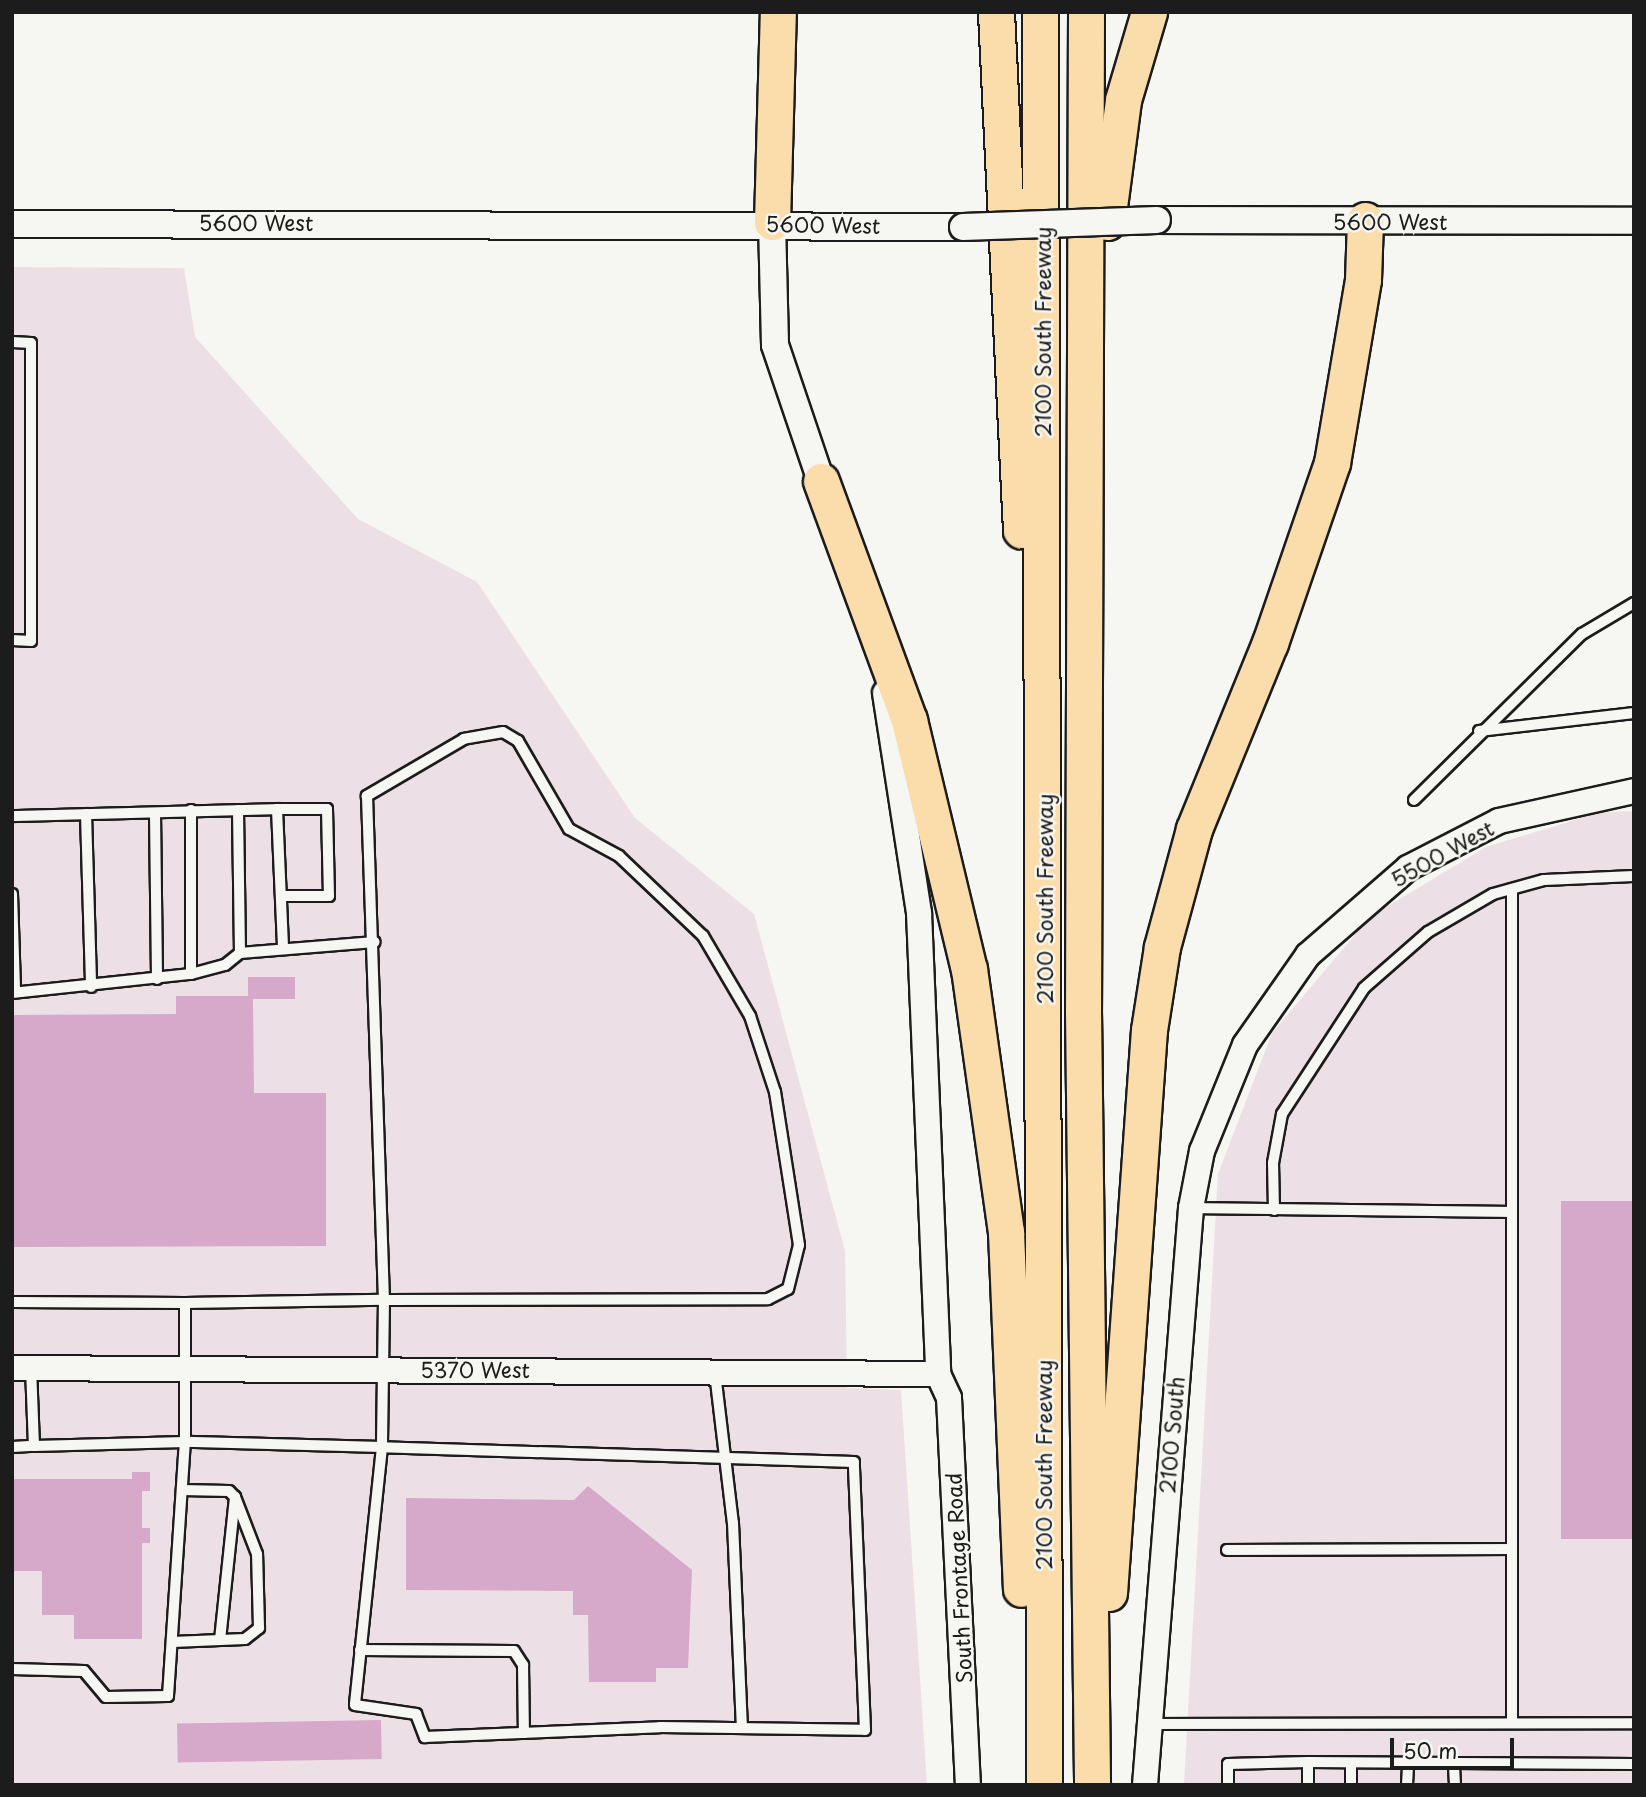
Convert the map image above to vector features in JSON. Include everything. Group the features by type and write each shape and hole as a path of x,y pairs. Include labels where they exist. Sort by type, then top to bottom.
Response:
{"highway":[{"path":"772,222 778,12"},
{"path":"996,12 1021,543 1025,786 1041,1023"},
{"name":"2100 South Freeway","path":"1040,12 1046,985 1041,1023 1044,1785"},
{"name":"2100 South Freeway","path":"1086,12 1083,1010 1093,1785"},
{"path":"1083,1010 1101,944 1111,541 1108,203 1123,100 1148,21"},
{"path":"1093,1785 1154,989 1194,829 1270,643 1332,463 1363,279 1365,220"},
{"path":"821,481 909,720 980,1035 1006,1232 1024,1648 1039,1785"}],"main road":[{"name":"5600 West","path":"12,224 772,222 963,227 1157,220 1634,221"},
{"path":"772,222 775,345 821,481"}],"street":[{"name":"South Frontage Road","path":"821,481 876,657 914,862 938,1374 949,1398 968,1785"},
{"name":"5500 West","path":"1223,1091 1273,999 1308,955 1408,868 1499,821 1634,791"},
{"name":"2100 South","path":"1145,1785 1147,1724 1191,1208 1223,1091"},
{"name":"5370 West","path":"22,1368 715,1369 938,1374"}],"lane":[{"path":"12,342 31,343 31,641 12,640"},
{"path":"1415,800 1478,731 1582,634 1634,603"},
{"path":"1478,731 1634,713"},
{"path":"12,1302 185,1303 384,1300 768,1299 795,1278 800,1245 775,1092 750,1016 703,936 668,897 619,856 569,829 517,741 503,732 464,739 367,796 375,942 384,1300 382,1447 355,1704 416,1714 425,1737 742,1728 865,1730 855,1462 722,1457 382,1447 185,1442 12,1447"},
{"path":"277,809 283,896 283,949"},
{"path":"12,816 327,809 329,896 283,896"},
{"path":"191,810 191,974"},
{"path":"238,810 240,953"},
{"path":"155,813 157,979"},
{"path":"86,814 91,987"},
{"path":"1274,1210 1282,1114 1361,991 1428,932 1512,889 1544,880 1634,876"},
{"path":"1512,889 1509,1212 1513,1723"},
{"path":"12,894 13,993 91,987 191,974 225,965 240,953 375,942"},
{"path":"1191,1208 1509,1212"},
{"path":"12,1670 84,1671 106,1697 168,1696 185,1442 185,1303"},
{"path":"22,1368 34,1446"},
{"path":"715,1369 722,1457 733,1523 742,1728"},
{"path":"182,1490 235,1497"},
{"path":"172,1642 252,1637 259,1629 257,1554 235,1497"},
{"path":"220,1640 235,1497"},
{"path":"1227,1550 1510,1549"},
{"path":"360,1650 514,1651 523,1665 524,1733"},
{"path":"1147,1724 1634,1723"},
{"path":"1308,1762 1308,1785"},
{"path":"1351,1763 1351,1785"},
{"path":"1407,1785 1408,1763"},
{"path":"1454,1763 1455,1785"},
{"path":"1228,1785 1228,1764 1634,1764"}],"shaded area":[{"path":"12,267 184,268 195,337 358,519 477,582 635,818 754,914 845,1251 847,1388 901,1390 927,1785 12,1785"},
{"path":"1634,811 1634,1785 1184,1785 1218,1174 1272,1033 1370,917 1486,847 1601,812"}],"building":[{"path":"248,977 295,977 295,999 253,999 254,1093 326,1093 326,1246 12,1247 12,1015 176,1014 176,996 248,996"},
{"path":"1561,1201 1634,1201 1634,1539 1561,1539"},
{"path":"132,1472 150,1472 150,1491 142,1491 142,1528 150,1528 150,1543 142,1543 142,1639 74,1639 74,1615 42,1615 42,1571 12,1571 12,1479 132,1479"},
{"path":"588,1486 692,1570 688,1668 656,1668 656,1682 589,1682 588,1615 573,1615 573,1591 406,1590 406,1498 574,1500"},
{"path":"381,1720 382,1759 178,1763 177,1724"}]}
